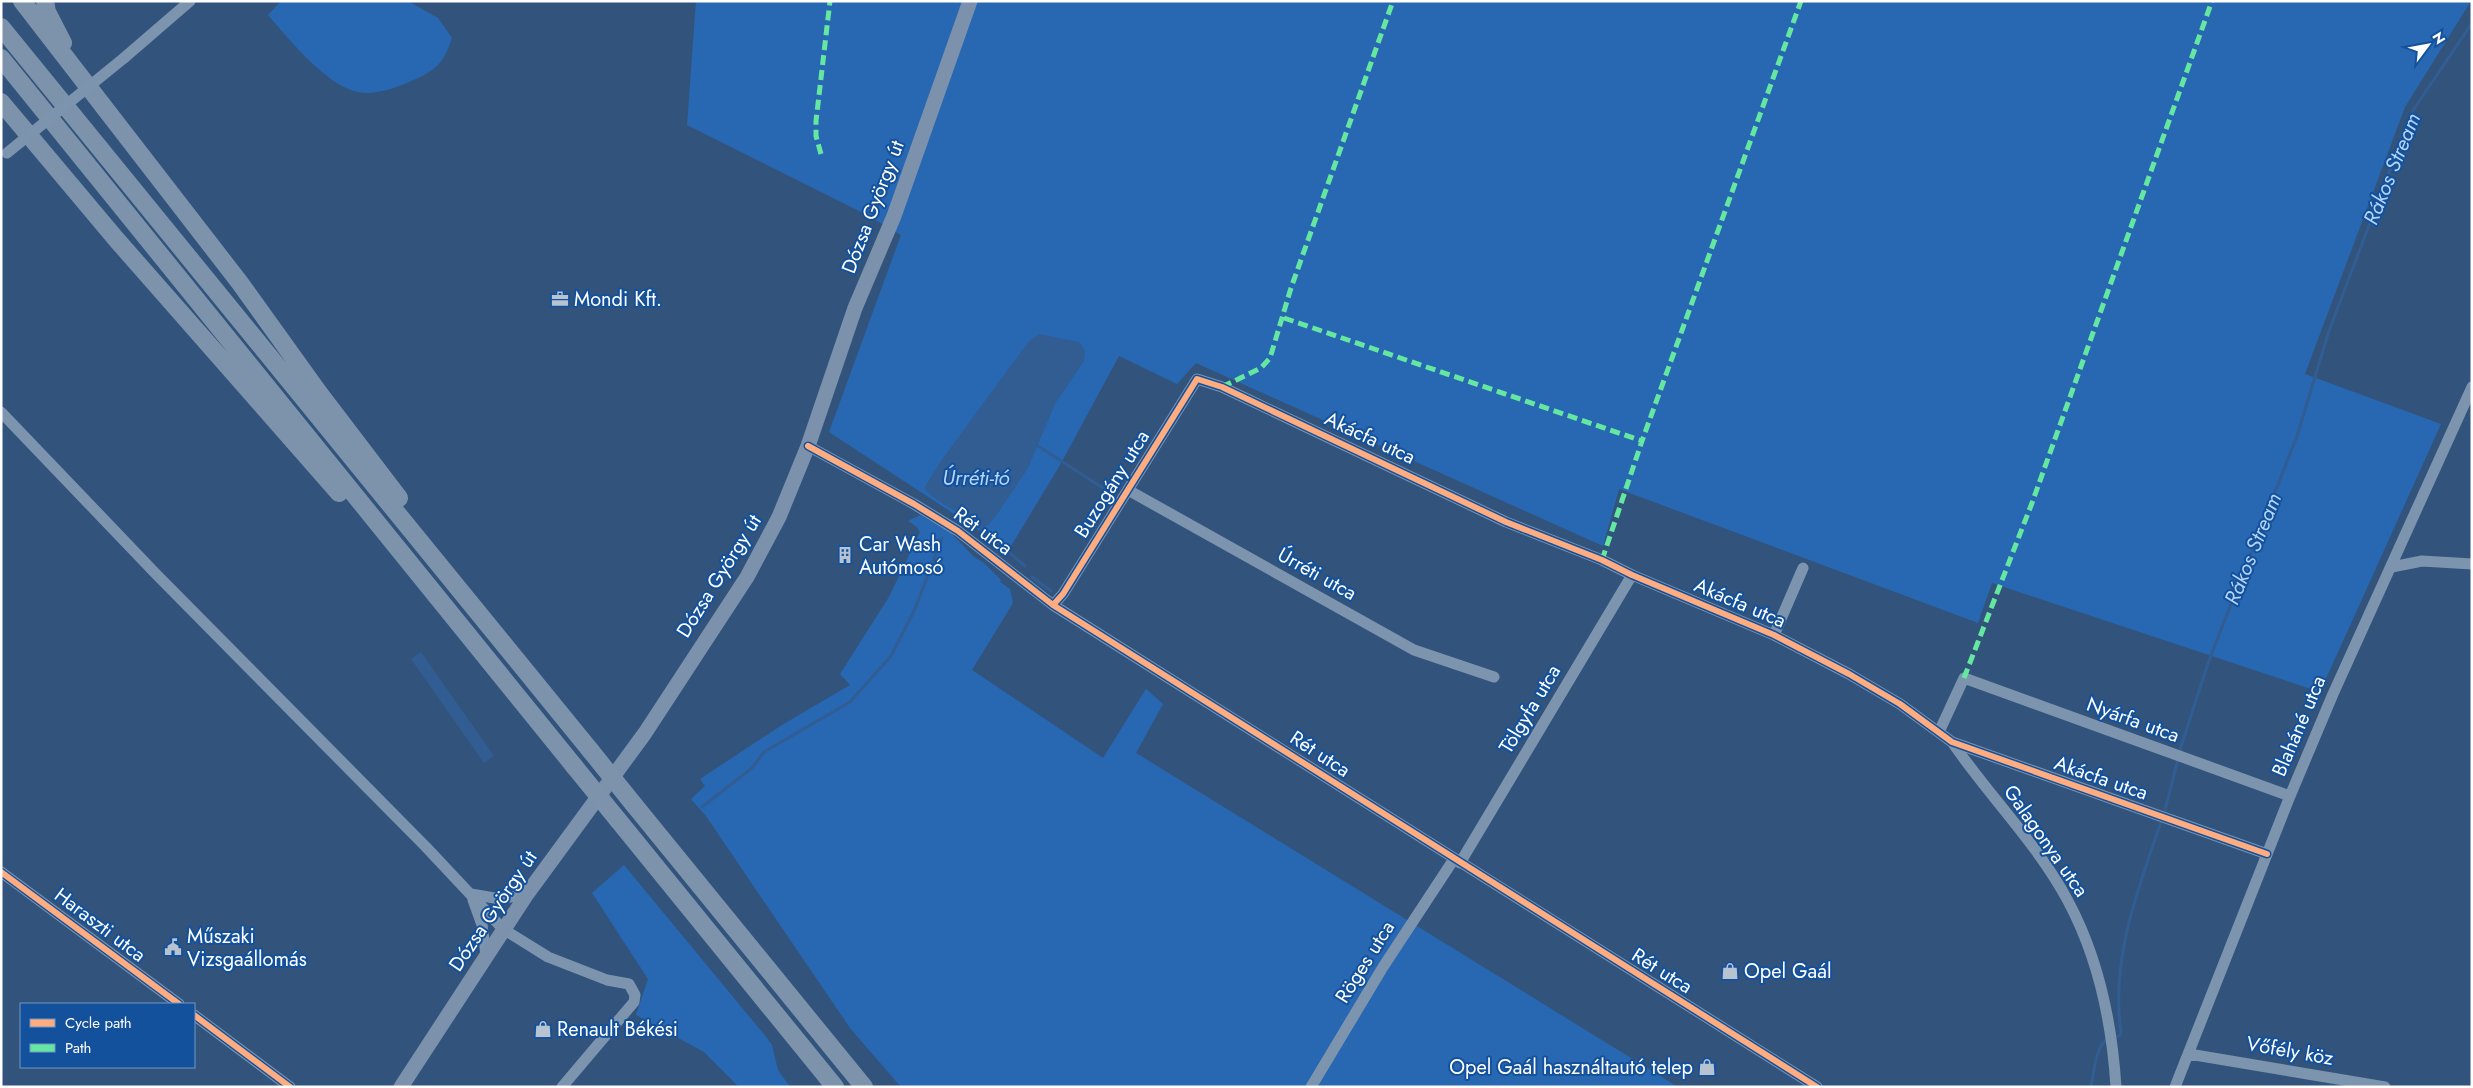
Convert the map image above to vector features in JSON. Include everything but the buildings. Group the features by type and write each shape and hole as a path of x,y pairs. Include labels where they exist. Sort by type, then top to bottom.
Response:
{"highway":[{"path":"22,1 240,283 394,491 456,584"},
{"path":"45,1 47,12 63,43 112,117"},
{"path":"1,27 864,1087"},
{"path":"1,58 835,1087"},
{"path":"1,102 116,239 373,533 422,577"}],"main road":[{"name":"Dózsa György út","path":"402,1087 502,929 644,733 747,577 779,517 808,446 855,308 894,216 970,1"}],"street":[{"path":"4,156 124,58 190,1"},
{"name":"Buzogány utca","path":"1053,605 1063,594 1197,379"},
{"name":"Akácfa utca","path":"1197,379 1222,387 1506,522 1602,560 1632,575 1774,635 1856,678 1900,704 1952,742 2267,854"},
{"name":"Blaháné utca","path":"2175,1087 2290,796 2377,594 2392,567 2472,387"},
{"path":"1,412 156,574 471,894 502,929 548,957 607,980 624,982 633,987 634,1002 562,1087"},
{"name":"Rét utca","path":"808,446 914,504 958,531 1053,605 1170,677 1457,861 1817,1087"},
{"name":"Úrréti utca","path":"1128,490 1414,650 1494,677"},
{"path":"2392,567 2422,560 2472,564"},
{"path":"1774,635 1803,568"},
{"name":"Tölgyfa utca","path":"1457,861 1632,575"},
{"name":"Nyárfa utca","path":"1940,732 1964,678 2290,796"},
{"name":"Galagonya utca","path":"1952,742 2040,857 2068,901 2091,958 2111,1039 2116,1087"},
{"name":"Röges utca","path":"1310,1087 1383,967 1457,861"},
{"name":"Haraszti utca","path":"1,872 178,1003"},
{"path":"471,894 500,899 527,894"},
{"path":"471,894 482,925 486,955"},
{"path":"195,1016 290,1087"},
{"name":"Vőfély köz","path":"2188,1054 2385,1087"}],"shaded area":[{"path":"281,1 408,1 438,18 452,38 441,61 425,74 384,91 368,93 354,91 340,85 313,64 268,15"},
{"path":"696,1 2471,1 2405,107 2305,374 2441,424 2320,692 1992,583 1978,623 1619,489 1603,546 1196,363 1177,384 1119,356 1060,465 1008,551 829,432 901,235 867,215 687,125"},
{"path":"920,515 951,533 974,557 984,563 1001,580 1000,582 1010,589 1013,603 972,670 1103,758 1146,689 1163,704 1136,753 1678,1087 901,1087 850,1028 706,816 691,799 705,786 700,779 782,725 850,685 840,674 889,597 920,532 917,527 908,521"},
{"path":"624,865 767,1038 772,1045 778,1070 790,1087 739,1087 704,1052 636,1015 648,979 592,893"}],"water":[{"name":"Úrréti-tó","path":"1039,334 1079,342 1085,350 1084,361 1055,404 1028,468 998,513 988,525 981,528 930,495 924,488 943,458 1029,341"},
{"path":"421,652 494,756 484,763 411,659"}],"waterway":[{"name":"Rákos Stream","path":"2179,753 2208,663 2297,436 2329,331 2412,112 2472,23"},
{"path":"1038,446 1109,492"},
{"path":"978,526 1025,566"},
{"path":"702,807 752,768 764,752 850,702 891,656 915,609 942,538"},
{"path":"1032,577 1051,591"},
{"name":"Rákos Stream","path":"2164,814 2178,759"},
{"name":"Rákos Stream","path":"2114,1038 2120,1035 2121,1032 2119,1005 2123,950 2136,897 2162,819"},
{"name":"Rákos Stream","path":"2091,1087 2100,1047 2108,1039"}],"marked path":[{"path":"821,154 816,136 816,121 830,1"},
{"path":"1222,387 1261,368 1270,358 1291,288 1393,1"},
{"path":"1602,560 1642,441 1801,1"},
{"path":"1964,678 2032,503 2212,1"},
{"path":"1284,318 1642,441"}],"cycle path":[{"path":"1053,605 1063,594 1197,379 1222,387 1506,522 1602,560 1632,575 1774,635 1849,674 1900,704 1952,742 2267,854"},
{"path":"808,446 914,504 958,531 1053,605 1817,1087"},
{"path":"1,872 178,1003"},
{"path":"195,1016 290,1087"}],"place":[{"name":"Mondi Kft.","path":"560,299"},
{"name":"Car Wash Autómosó","path":"845,555"},
{"name":"Műszaki Vizsgaállomás","path":"173,947"},
{"name":"Opel Gaál","path":"1730,971"},
{"name":"Renault Békési","path":"543,1029"},
{"name":"Opel Gaál használtautó telep","path":"1707,1067"}]}
